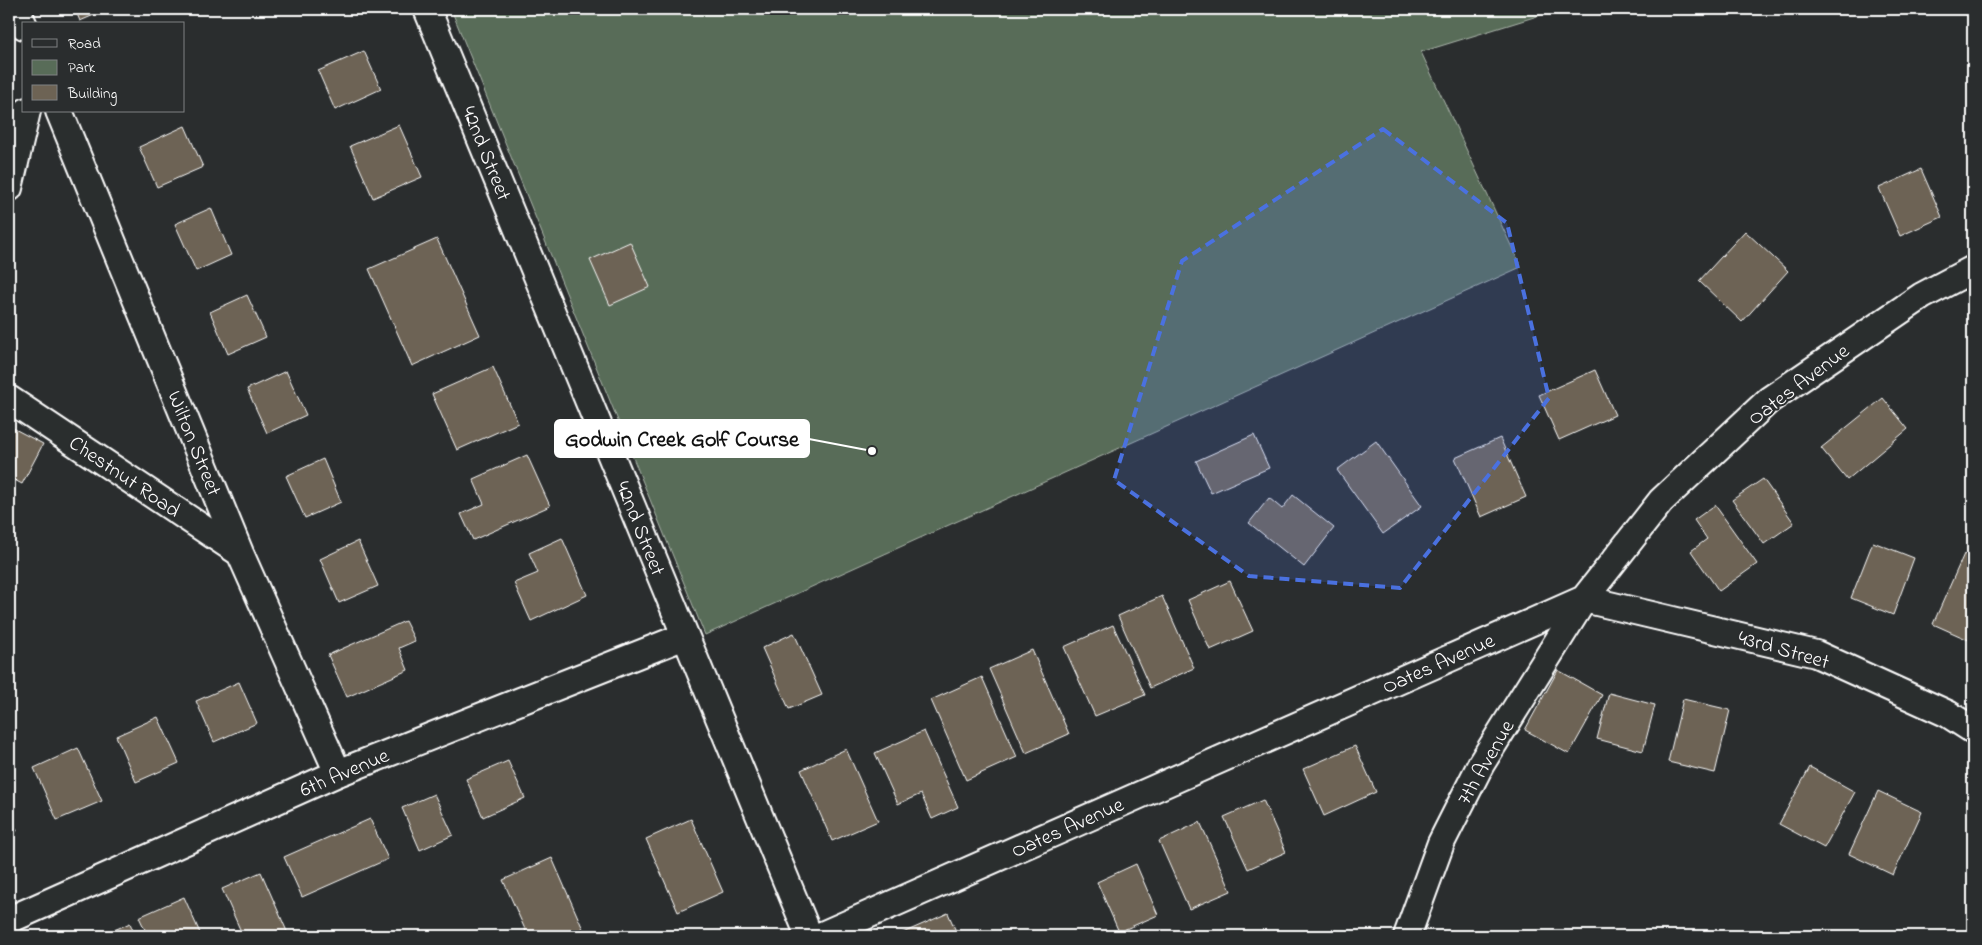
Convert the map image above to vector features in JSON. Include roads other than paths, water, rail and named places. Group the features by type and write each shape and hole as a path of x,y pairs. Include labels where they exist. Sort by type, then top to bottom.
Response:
{"street":[{"path":"17,9 22,22"},
{"name":"42nd Street","path":"428,9 809,936"},
{"path":"9,188 27,112"},
{"name":"Wilton Street","path":"59,112 240,553 338,773"},
{"name":"Oates Avenue","path":"820,936 1584,599 1661,501 1769,400 1922,296 1973,269"},
{"name":"Chestnut Road","path":"9,399 240,553"},
{"name":"43rd Street","path":"1584,599 1816,654 1948,714 1973,730"},
{"name":"7th Avenue","path":"1407,936 1441,843 1481,764 1584,599"},
{"name":"6th Avenue","path":"9,920 338,773 685,636"}],"place":[{"name":"Godwin Creek Golf Course","path":"872,451"}]}
